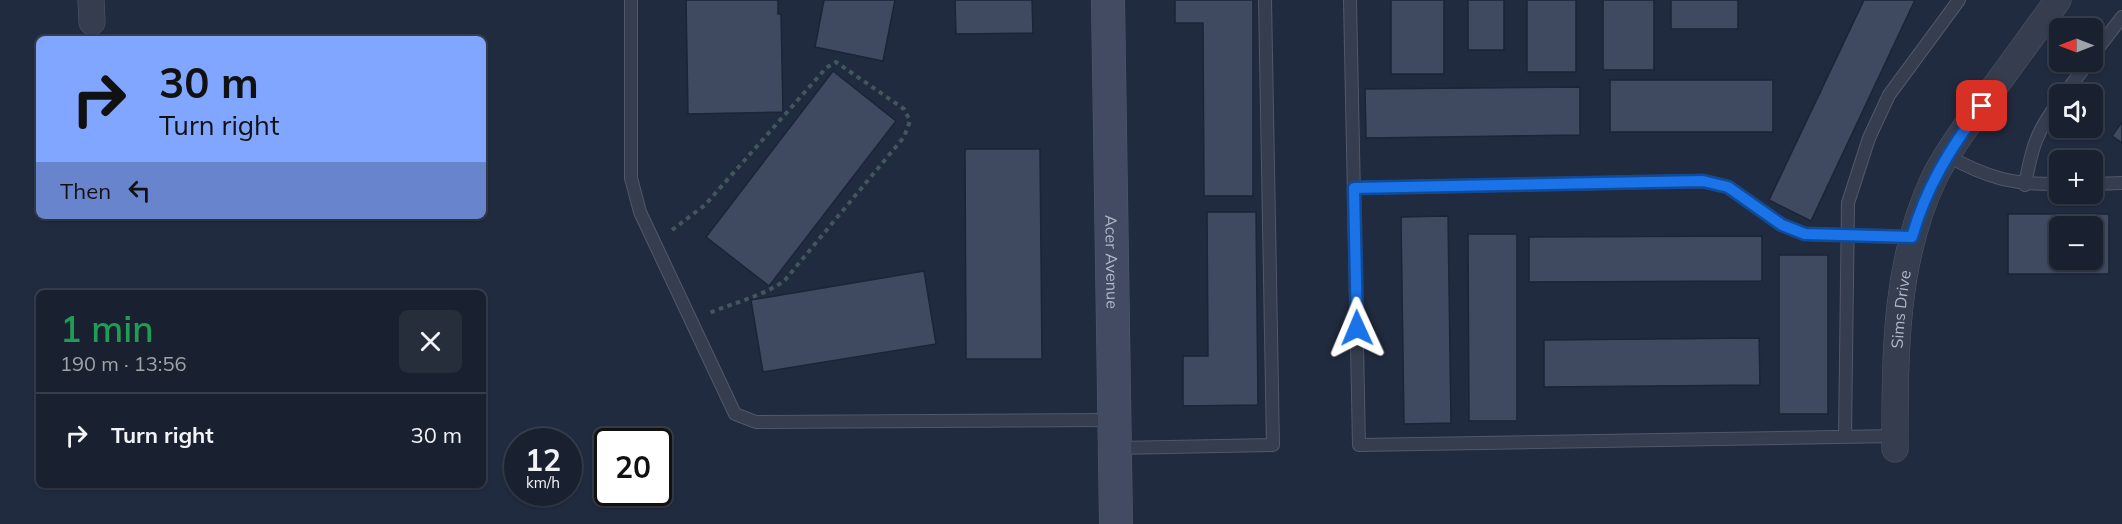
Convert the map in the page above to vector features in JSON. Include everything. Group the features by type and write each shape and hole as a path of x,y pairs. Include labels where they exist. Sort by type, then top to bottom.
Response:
{"street":[{"name":"Acer Avenue","path":"1108,0 1116,524"},
{"name":"Sims Drive","path":"1895,442 1895,358 1904,278 1918,217 1946,155 2058,0"}],"lane":[{"path":"631,0 631,178 640,212 735,414 756,422 1115,434 1273,445 1264,0"},
{"path":"1350,0 1359,445 1845,437 1895,442"},
{"path":"1845,437 1848,203 1869,138 1889,95 1959,0"},
{"path":"2103,42 2122,17"},
{"path":"2072,84 2081,72"},
{"path":"2025,185 2032,146 2040,126 2049,114"},
{"path":"1946,155 1975,171 2025,185 2049,184"},
{"path":"1354,188 1703,181 1728,187 1782,225 1805,234 1912,237"},
{"path":"2103,184 2122,183"}],"path":[{"path":"654,243 705,205 826,68 836,62 904,109 910,121 904,137 785,280 772,291 760,292 691,321"}],"building":[{"path":"686,0 778,0 778,14 781,14 783,112 688,114"},
{"path":"824,0 895,0 883,61 815,47"},
{"path":"955,0 1032,0 1033,33 956,34"},
{"path":"1175,0 1253,0 1253,196 1204,196 1203,23 1175,23"},
{"path":"1391,0 1444,0 1444,74 1391,74"},
{"path":"1468,0 1504,0 1504,50 1468,50"},
{"path":"1527,0 1576,0 1576,72 1527,72"},
{"path":"1603,0 1654,0 1654,70 1603,70"},
{"path":"1671,0 1738,0 1738,29 1671,29"},
{"path":"1864,0 1915,0 1811,221 1769,200"},
{"path":"833,71 896,121 769,286 706,237"},
{"path":"1610,80 1773,80 1773,132 1610,132"},
{"path":"1580,87 1580,135 1366,138 1365,89"},
{"path":"2122,122 2122,143 2112,136"},
{"path":"965,149 1040,149 1042,359 966,359"},
{"path":"1207,212 1256,212 1258,405 1183,406 1183,356 1208,356"},
{"path":"2008,214 2109,214 2109,274 2008,274"},
{"path":"1448,216 1451,423 1404,424 1401,217"},
{"path":"1468,234 1517,234 1517,421 1469,421"},
{"path":"1762,236 1762,281 1529,282 1529,237"},
{"path":"1779,255 1828,255 1828,414 1779,414"},
{"path":"924,271 936,344 763,372 751,300"},
{"path":"1759,338 1760,385 1544,387 1544,340"}],"route":[{"path":"1357,328 1354,188 1703,181 1728,187 1782,225 1805,234 1912,237 1918,217 1946,155 1982,106"}]}
